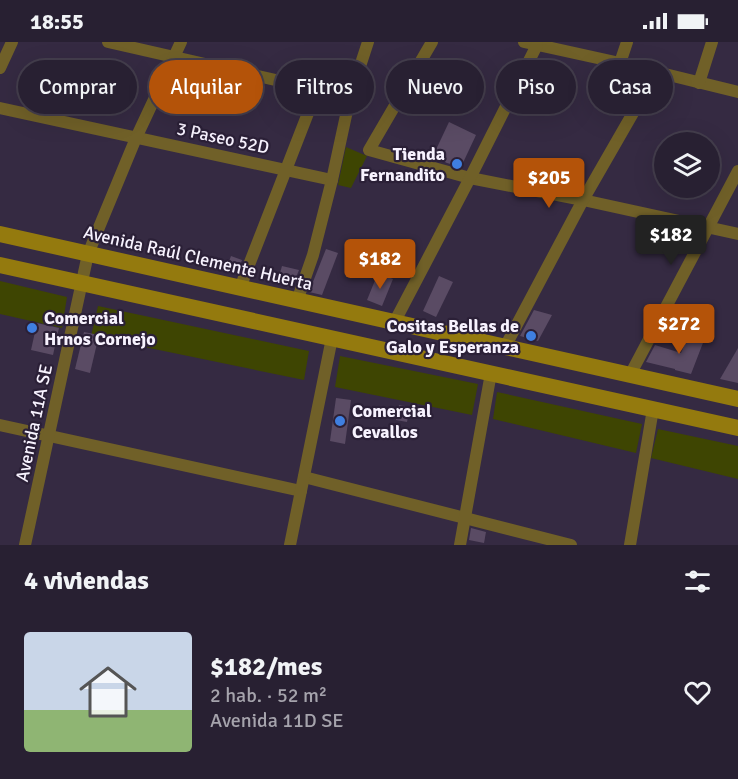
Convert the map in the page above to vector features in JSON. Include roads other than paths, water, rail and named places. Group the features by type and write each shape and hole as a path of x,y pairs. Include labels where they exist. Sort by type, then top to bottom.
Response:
{"main road":[{"name":"Avenida Raúl Clemente Huerta","path":"0,234 738,399"},
{"path":"0,265 738,428"}],"street":[{"path":"0,68 12,42"},
{"path":"108,42 275,80"},
{"name":"Avenida 11A SE","path":"25,545 88,254 136,138 182,42"},
{"path":"362,60 368,42"},
{"path":"432,42 369,150 470,178 738,234"},
{"path":"524,42 606,60"},
{"path":"621,60 627,42"},
{"path":"699,83 712,42"},
{"path":"394,323 537,45"},
{"path":"673,77 738,92"},
{"name":"3 Paseo 52D","path":"0,108 332,180"},
{"path":"240,288 308,114"},
{"path":"297,301 313,255 346,114"},
{"path":"505,347 583,200 632,114"},
{"path":"630,375 738,171"},
{"path":"290,545 332,338"},
{"path":"460,545 490,373"},
{"path":"630,545 653,409"},
{"path":"0,425 301,491"},
{"path":"304,477 571,545"}],"place":[{"name":"Tienda Fernandito","path":"457,164"},
{"name":"Comercial Hrnos Cornejo","path":"32,328"},
{"name":"Cositas Bellas de Galo y Esperanza","path":"531,336"},
{"name":"Comercial Cevallos","path":"340,421"}]}
